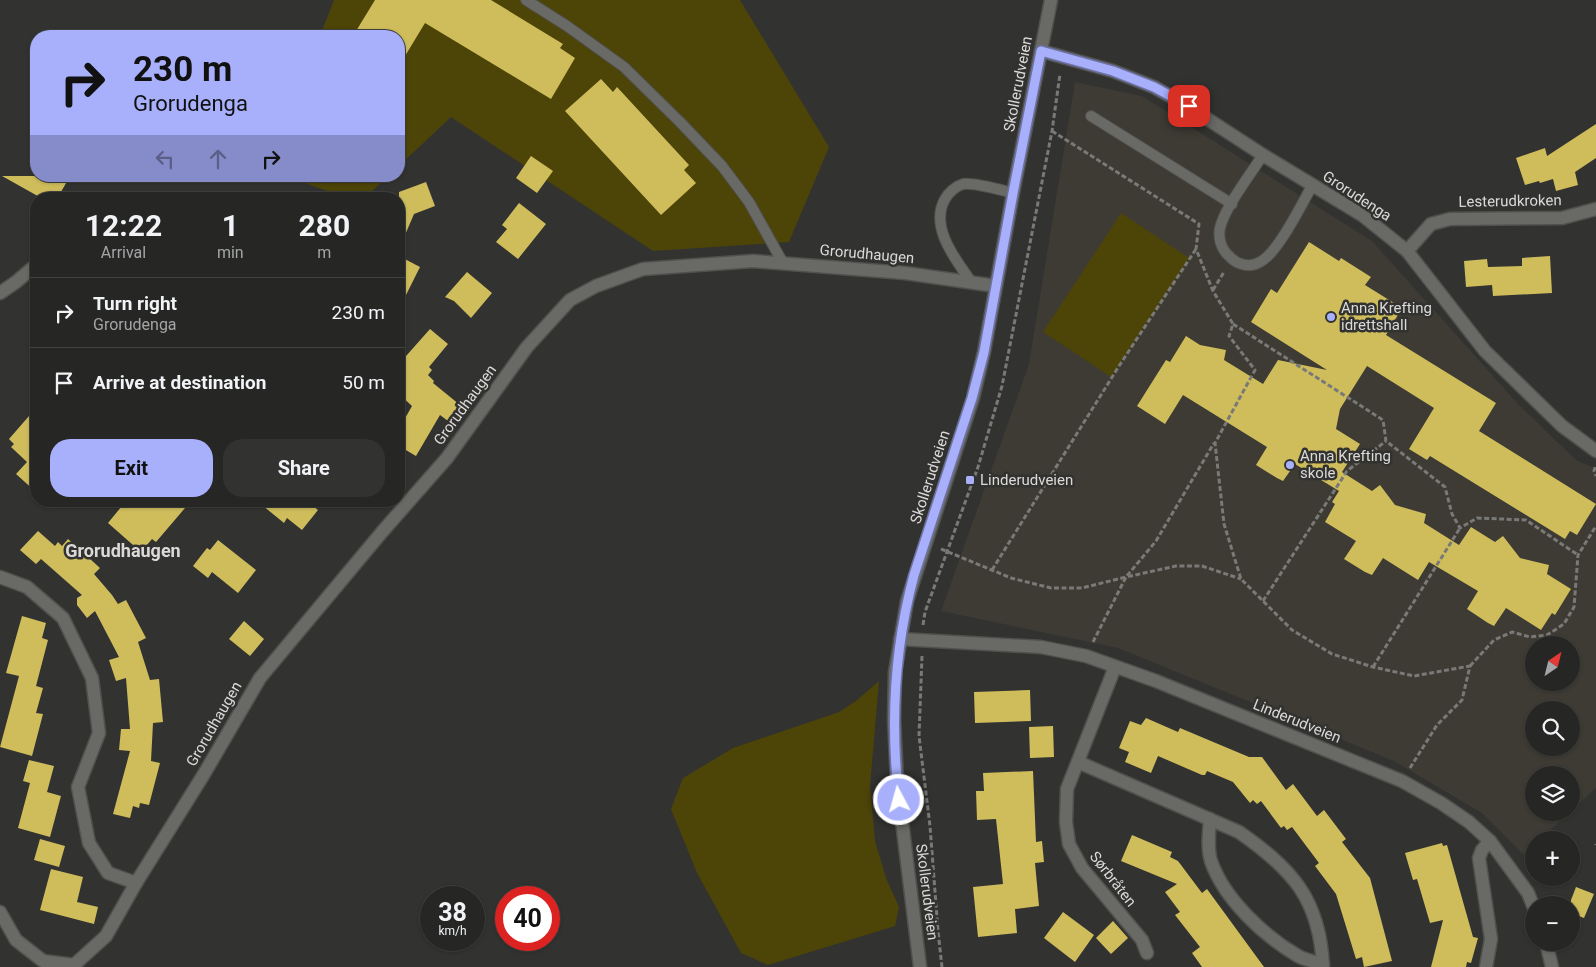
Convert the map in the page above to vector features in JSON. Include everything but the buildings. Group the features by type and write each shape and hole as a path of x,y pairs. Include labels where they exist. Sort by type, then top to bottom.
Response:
{"street":[{"name":"Skollerudveien","path":"920,967 897,781 894,718 895,672 907,601 972,398 984,352 1013,193 1052,0"},
{"name":"Grorudenga","path":"1041,51 1113,71 1154,87 1189,106 1263,155 1362,216 1407,252 1485,351 1562,426 1596,451"},
{"name":"Lesterudkroken","path":"1407,252 1431,224 1450,219 1562,218 1596,209"},
{"name":"Grorudhaugen","path":"405,505 446,458 527,347 570,300 596,286 643,269 754,261 905,273 996,286"},
{"path":"0,293 30,270"},
{"name":"Grorudhaugen","path":"0,912 16,940 43,961 74,966 106,936 260,678 404,507"},
{"path":"0,577 27,588 63,618 92,678 99,733 78,787 88,842 108,872 136,884"},
{"name":"Linderudveien","path":"900,639 1041,648 1086,656 1156,681 1402,781 1462,817 1490,841 1529,896"},
{"name":"Sørbråten","path":"1115,667 1068,789 1065,803 1066,822 1069,844 1082,868 1142,940 1147,953"},
{"path":"1078,762 1210,819 1239,832 1262,848 1285,870 1305,894 1318,924 1323,966 1299,957 1272,939 1245,913 1219,881 1211,860 1209,844 1210,819"},
{"path":"1486,967 1491,939 1479,858 1482,850 1490,841"},
{"path":"1548,951 1552,967"}],"lane":[{"path":"526,0 567,26 624,67 680,122 722,166 749,202 783,263"},
{"path":"1091,116 1232,204"},
{"path":"1263,155 1232,204 1220,229 1220,241 1224,252 1232,260 1243,265 1249,265 1260,263 1269,256 1312,186"},
{"path":"972,283 956,261 943,236 940,219 941,206 948,194 962,184 984,186 1013,193"}],"path":[{"path":"942,967 930,826 919,736 924,612 948,552 978,467 1002,386 1052,131 1062,56"},
{"path":"992,570 1119,366 1196,248 1199,224 1052,131"},
{"path":"1196,248 1213,290 1233,324 1383,420 1386,441 1446,487 1452,514 1460,528"},
{"path":"1213,290 1232,260"},
{"path":"1086,656 1126,577 1156,541 1215,443 1255,370 1229,336 1233,324"},
{"path":"1263,601 1347,471 1386,441"},
{"path":"1215,443 1224,524 1241,579"},
{"path":"1373,667 1460,528 1477,518 1526,520 1578,555"},
{"path":"1402,781 1437,725 1462,700 1470,666 1494,640 1512,632 1530,637 1547,635 1564,624 1574,607 1578,555 1596,526"},
{"path":"925,543 1011,578 1050,588 1082,588 1176,566 1202,566 1241,579 1292,630 1332,654 1373,667 1414,676 1470,666"}],"shaded area":[{"path":"334,0 740,0 829,147 789,242 653,251 451,117 405,160 405,30 322,30"},
{"name":"Anna Krefting skole","path":"1075,82 1142,96 1372,241 1519,405 1576,460 1596,469 1596,788 1580,803 1580,766 1525,766 1525,821 1560,821 1549,831 1525,831 1525,852 1523,854 1482,813 1394,761 1118,648 941,611 1029,364"},
{"path":"302,182 382,182 371,192 330,192"},
{"path":"1121,213 1189,258 1111,377 1043,332"},
{"path":"879,681 870,786 875,841 886,878 899,907 895,926 768,965 741,953 697,873 671,809 683,778 733,748 839,712 856,701"}],"place":[{"name":"Anna Krefting idrettshall","path":"1331,317"},
{"name":"Anna Krefting skole","path":"1290,465"},
{"name":"Linderudveien","path":"970,480"}],"district":[{"name":"Grorudhaugen","path":"123,551"}],"route":[{"path":"899,800 894,718 895,672 907,601 972,398 984,352 1041,51 1113,71 1154,87 1189,106"}]}
